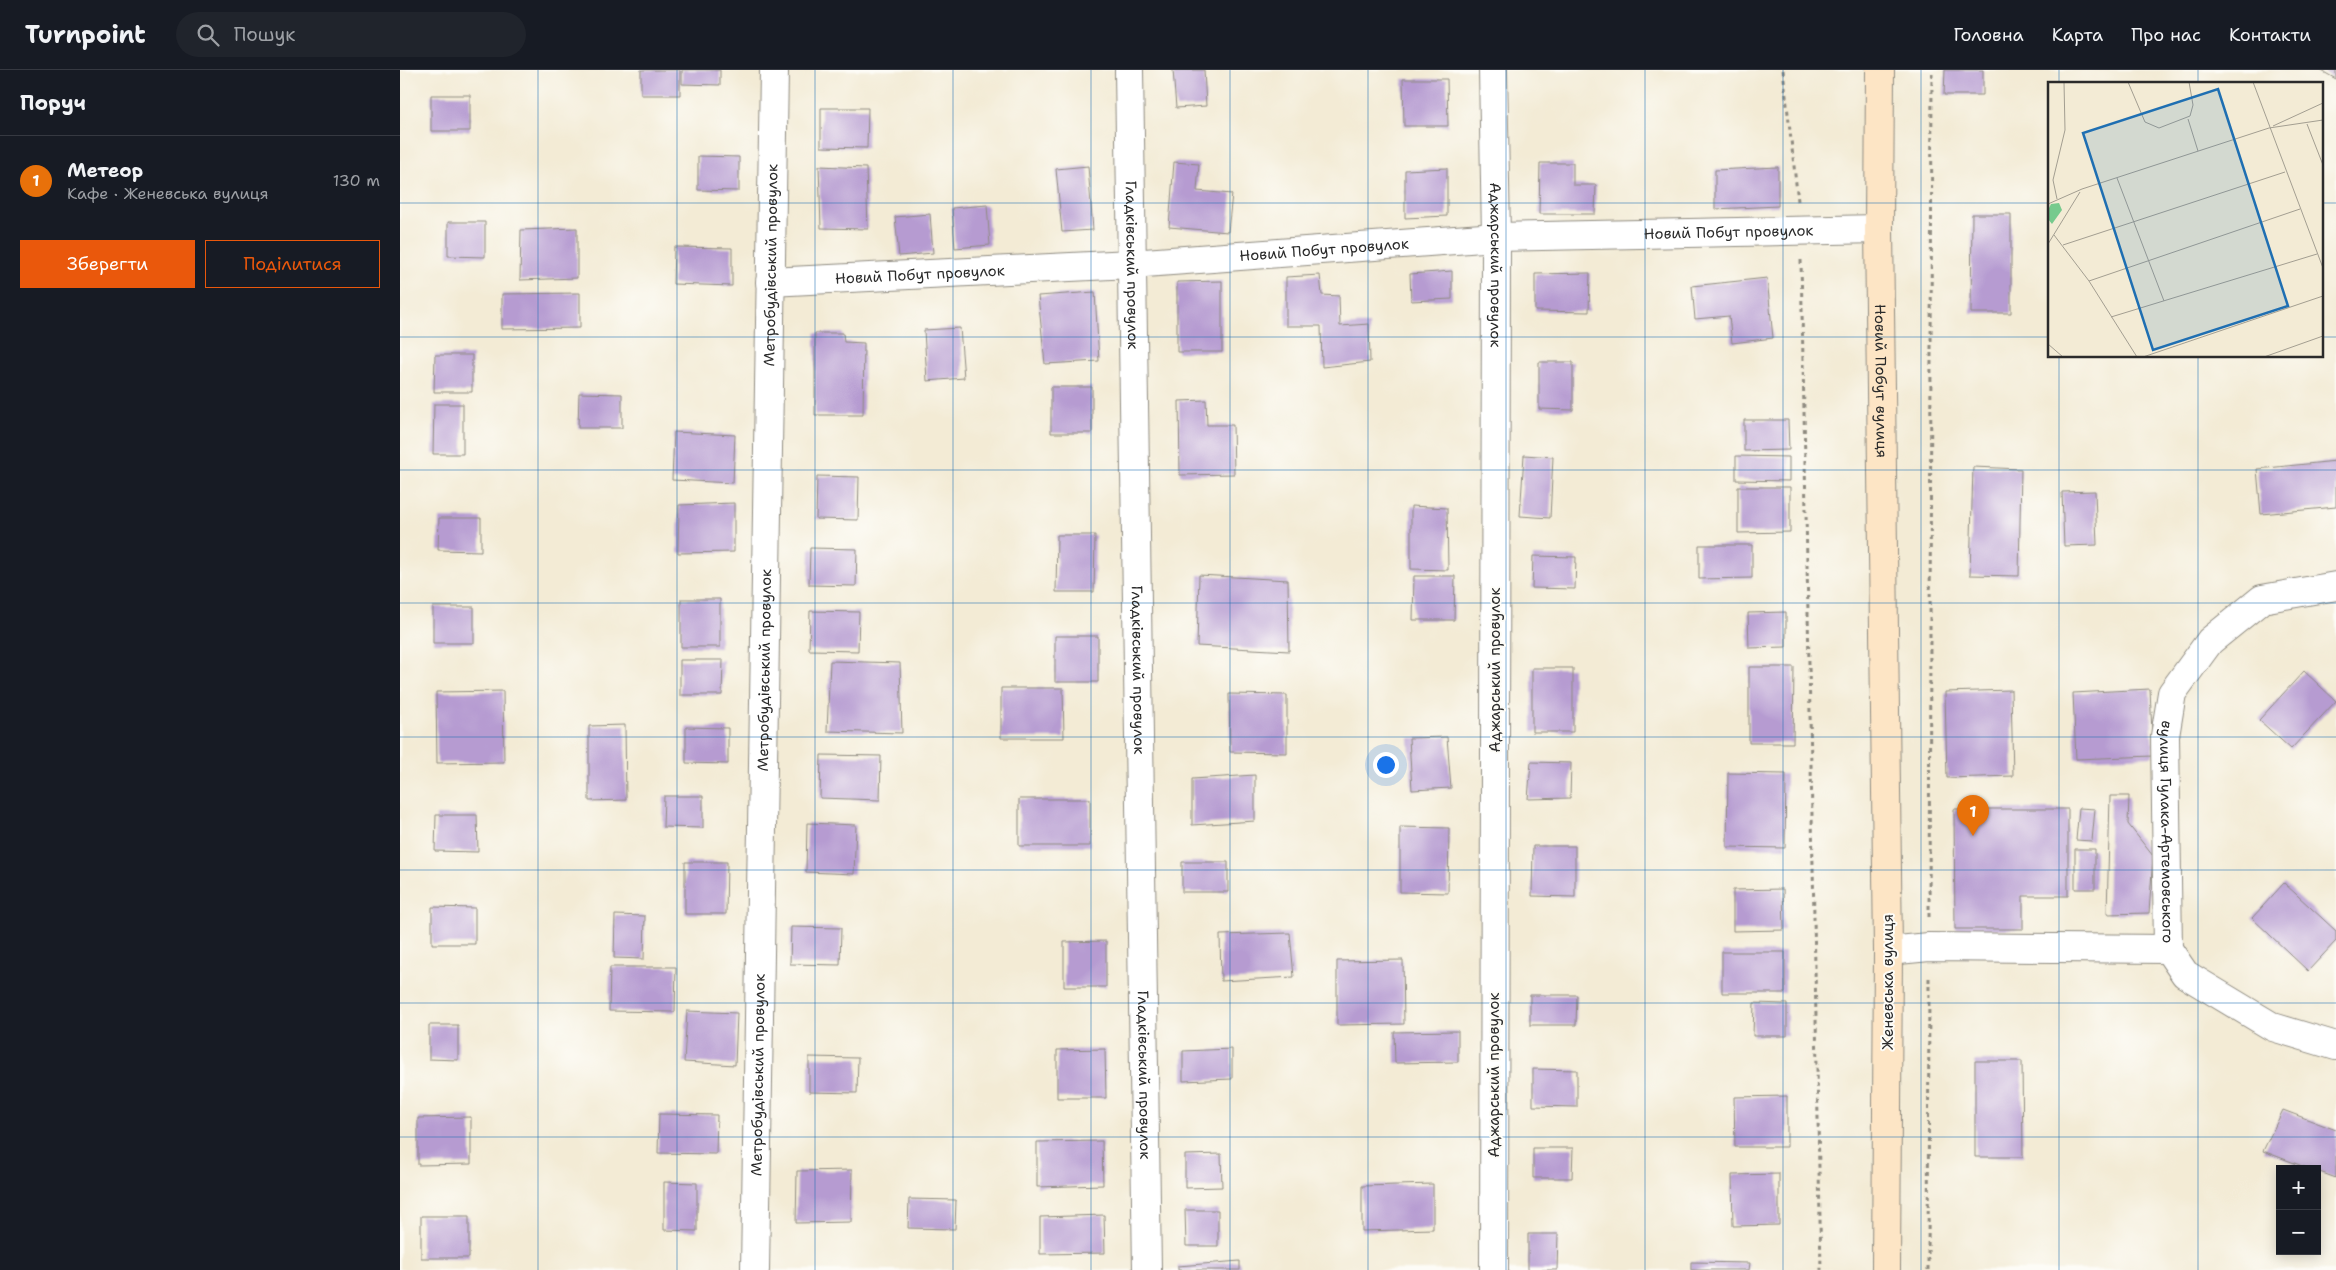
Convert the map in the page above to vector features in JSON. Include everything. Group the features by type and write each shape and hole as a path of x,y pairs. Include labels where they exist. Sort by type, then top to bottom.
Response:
{"main road":[{"name":"Новий Побут вулиця","path":"1880,70 1879,229 1886,693"},
{"name":"Женевська вулиця","path":"1886,693 1888,951 1886,1270"}],"street":[{"name":"Метробудівський провулок","path":"755,1270 774,70"},
{"name":"Гладківський провулок","path":"1129,70 1147,1270"},
{"name":"Аджарський провулок","path":"1493,70 1496,237 1494,1270"},
{"name":"Новий Побут провулок","path":"770,282 1131,264 1496,237 1879,229"},
{"name":"вулиця Гулака-Артемовського","path":"2336,586 2262,599 2210,641 2172,693 2165,736 2168,948 2186,974 2273,1028 2336,1046"},
{"path":"1888,951 1929,947 2168,948"}],"path":[{"path":"1783,70 1801,230 1820,1270"},
{"path":"1928,1270 1932,70"}],"building":[{"path":"641,70 680,70 680,95 641,95"},
{"path":"682,70 720,70 720,85 682,84"},
{"path":"1173,70 1204,70 1206,106 1176,108"},
{"path":"1945,70 1983,70 1983,95 1944,95"},
{"path":"2320,70 2336,70 2336,79"},
{"path":"1403,79 1447,79 1448,126 1404,126"},
{"path":"431,95 470,95 470,131 431,131"},
{"path":"821,108 868,108 867,148 821,147"},
{"path":"698,156 739,157 739,191 698,190"},
{"path":"1174,162 1199,164 1197,191 1232,194 1228,232 1169,227"},
{"path":"1540,163 1573,163 1573,185 1596,185 1595,214 1539,214"},
{"path":"819,166 866,168 868,229 821,228"},
{"path":"1088,166 1093,230 1062,232 1056,169"},
{"path":"1778,167 1778,206 1715,209 1715,170"},
{"path":"1447,168 1447,216 1405,218 1405,170"},
{"path":"987,205 990,245 955,248 952,208"},
{"path":"930,214 933,253 899,256 895,217"},
{"path":"1972,214 2011,214 2011,313 1971,313"},
{"path":"448,222 485,222 485,257 448,256"},
{"path":"577,228 577,278 520,280 521,230"},
{"path":"674,247 732,248 732,286 673,284"},
{"path":"1452,271 1452,299 1411,301 1410,274"},
{"path":"1590,273 1589,312 1535,311 1535,274"},
{"path":"1320,275 1322,295 1339,296 1340,326 1369,324 1370,362 1322,367 1321,326 1286,326 1286,277"},
{"path":"1767,278 1773,338 1732,343 1729,316 1695,319 1692,286"},
{"path":"1222,281 1222,352 1177,352 1177,282"},
{"path":"1095,292 1099,361 1045,364 1038,296"},
{"path":"580,293 580,328 502,329 502,294"},
{"path":"960,328 964,378 927,381 924,330"},
{"path":"815,333 843,333 844,342 864,343 863,415 815,415"},
{"path":"435,355 472,355 472,392 434,392"},
{"path":"1539,362 1573,362 1573,410 1539,409"},
{"path":"1051,387 1092,387 1092,433 1051,433"},
{"path":"579,393 622,394 622,428 578,428"},
{"path":"1206,400 1207,425 1233,425 1234,474 1180,475 1179,401"},
{"path":"434,404 463,404 463,454 433,454"},
{"path":"1744,420 1788,420 1789,450 1744,451"},
{"path":"674,432 735,435 733,483 672,480"},
{"path":"1524,455 1553,457 1550,518 1520,516"},
{"path":"1736,456 1789,457 1789,481 1736,480"},
{"path":"2336,461 2336,507 2261,514 2257,469"},
{"path":"1973,467 2021,469 2019,576 1970,575"},
{"path":"817,476 859,477 858,520 816,519"},
{"path":"1738,487 1790,487 1790,532 1738,533"},
{"path":"2095,491 2097,545 2064,546 2062,492"},
{"path":"734,503 734,552 678,553 679,505"},
{"path":"1411,506 1447,508 1448,570 1411,569"},
{"path":"439,518 481,518 481,551 438,550"},
{"path":"1057,535 1095,535 1094,592 1056,592"},
{"path":"1699,545 1752,545 1752,578 1699,579"},
{"path":"810,548 857,549 856,586 809,585"},
{"path":"1533,556 1576,557 1575,589 1532,588"},
{"path":"1199,575 1288,580 1289,651 1197,646"},
{"path":"1414,576 1455,576 1454,620 1413,620"},
{"path":"681,599 720,599 720,647 681,647"},
{"path":"433,607 474,607 474,643 433,643"},
{"path":"810,611 859,612 858,651 809,650"},
{"path":"1786,612 1786,647 1749,648 1748,613"},
{"path":"1055,636 1098,636 1098,682 1055,682"},
{"path":"680,660 723,660 722,695 680,695"},
{"path":"830,661 900,663 902,733 827,731"},
{"path":"1749,667 1794,667 1793,743 1749,743"},
{"path":"1532,668 1573,668 1573,732 1532,732"},
{"path":"2304,671 2336,701 2291,749 2259,720"},
{"path":"1001,688 1063,688 1064,738 1001,738"},
{"path":"2150,689 2153,756 2076,759 2073,693"},
{"path":"2011,690 2013,776 1947,778 1945,692"},
{"path":"503,691 504,762 437,763 436,692"},
{"path":"1229,694 1287,695 1287,753 1230,752"},
{"path":"625,725 626,800 589,801 589,726"},
{"path":"686,727 728,728 728,764 686,763"},
{"path":"1447,737 1451,788 1412,790 1409,738"},
{"path":"821,755 881,756 880,800 820,798"},
{"path":"1531,762 1571,763 1570,798 1528,799"},
{"path":"1728,773 1786,774 1785,848 1727,847"},
{"path":"1255,775 1255,821 1192,825 1192,779"},
{"path":"664,796 703,796 703,828 663,827"},
{"path":"2110,796 2129,796 2128,824 2153,856 2149,913 2107,914"},
{"path":"1019,799 1090,799 1090,846 1019,846"},
{"path":"2079,808 2095,809 2092,841 2076,840"},
{"path":"1954,809 2068,809 2068,896 2023,896 2023,929 1955,929"},
{"path":"436,815 477,815 478,852 435,851"},
{"path":"807,823 856,825 854,874 806,872"},
{"path":"1400,827 1449,828 1448,893 1400,892"},
{"path":"1533,846 1575,846 1575,897 1532,896"},
{"path":"2075,849 2095,849 2095,889 2075,889"},
{"path":"685,862 727,862 726,914 685,914"},
{"path":"1182,862 1228,862 1228,892 1182,892"},
{"path":"2284,883 2336,931 2336,941 2308,971 2252,918"},
{"path":"1783,889 1784,930 1733,931 1733,890"},
{"path":"432,907 475,908 475,944 432,944"},
{"path":"615,915 645,916 644,959 614,958"},
{"path":"791,927 841,928 840,965 790,964"},
{"path":"1290,933 1294,977 1221,981 1220,935"},
{"path":"1106,941 1106,987 1064,987 1064,942"},
{"path":"1722,952 1785,952 1785,993 1722,993"},
{"path":"1403,960 1404,1024 1337,1025 1337,961"},
{"path":"610,967 676,967 675,1012 609,1011"},
{"path":"1530,995 1577,995 1576,1025 1530,1025"},
{"path":"1754,1003 1787,1004 1787,1036 1753,1036"},
{"path":"687,1011 737,1013 735,1065 684,1062"},
{"path":"429,1025 458,1025 458,1060 429,1059"},
{"path":"1458,1031 1458,1062 1395,1063 1394,1032"},
{"path":"1105,1049 1106,1098 1057,1098 1057,1050"},
{"path":"1232,1049 1232,1079 1183,1081 1183,1051"},
{"path":"809,1057 858,1058 857,1093 809,1092"},
{"path":"1975,1061 2022,1061 2023,1157 1975,1157"},
{"path":"1533,1069 1577,1070 1577,1107 1533,1106"},
{"path":"1787,1096 1787,1147 1735,1147 1734,1097"},
{"path":"2283,1110 2336,1130 2336,1178 2321,1172 2321,1165 2300,1165 2263,1151"},
{"path":"659,1114 717,1115 716,1154 658,1153"},
{"path":"471,1117 471,1164 418,1165 418,1118"},
{"path":"1102,1141 1103,1185 1037,1187 1037,1142"},
{"path":"1533,1148 1573,1148 1572,1178 1533,1178"},
{"path":"1221,1154 1222,1187 1185,1188 1185,1155"},
{"path":"852,1170 851,1222 796,1223 797,1171"},
{"path":"1779,1174 1779,1225 1733,1226 1732,1175"},
{"path":"664,1182 697,1183 697,1231 664,1230"},
{"path":"1433,1184 1433,1229 1362,1231 1362,1186"},
{"path":"909,1199 956,1200 955,1229 908,1228"},
{"path":"1185,1210 1218,1210 1218,1246 1186,1246"},
{"path":"1104,1215 1105,1253 1040,1254 1040,1217"},
{"path":"421,1216 469,1216 469,1258 421,1258"},
{"path":"1528,1234 1558,1234 1557,1270 1528,1270"},
{"path":"1240,1261 1240,1270 1178,1270 1178,1266"},
{"path":"1691,1262 1750,1263 1749,1270 1691,1270"}],"place":[{"name":"Метеор","path":"1973,836"}]}
